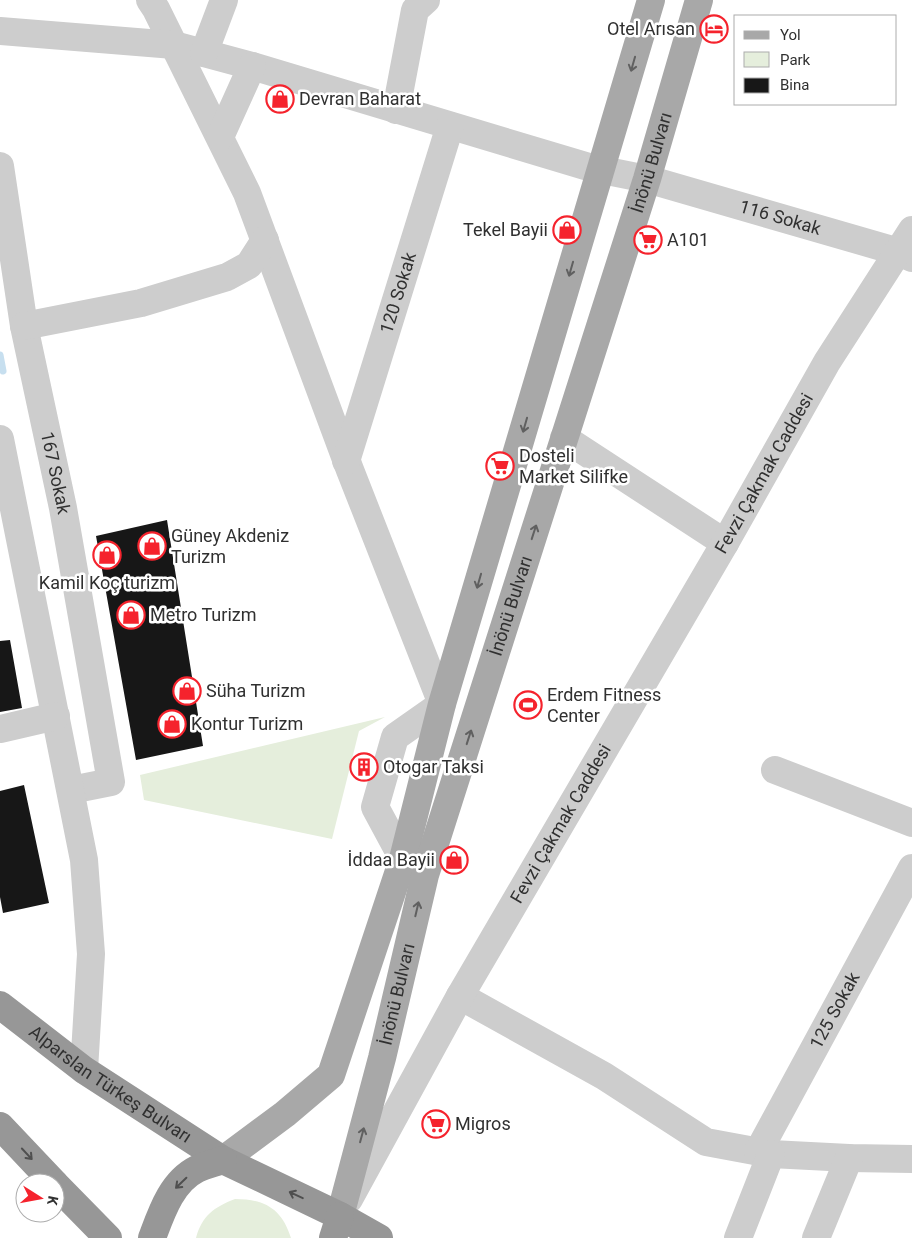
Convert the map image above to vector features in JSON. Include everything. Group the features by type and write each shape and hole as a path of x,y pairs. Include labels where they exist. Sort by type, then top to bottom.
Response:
{"highway":[{"name":"Alparslan Türkeş Bulvarı","path":"0,1005 84,1070 223,1160 337,1227 380,1238"},
{"path":"0,1126 45,1173"},
{"path":"152,1238 164,1207 177,1186 196,1170 223,1160"},
{"path":"65,1197 87,1228 108,1238"}],"main road":[{"name":"İnönü Bulvarı","path":"223,1160 286,1114 331,1075 403,859 442,704 651,0"},
{"name":"İnönü Bulvarı","path":"337,1227 382,1058 425,875 647,179 699,0"}],"street":[{"path":"150,0 247,193 346,460 442,704 395,737 375,807 403,859"},
{"path":"204,53 224,0"},
{"path":"396,110 415,10 426,0"},
{"name":"116 Sokak","path":"0,31 174,45 252,66 600,170 647,179 908,247"},
{"path":"220,137 252,66"},
{"name":"120 Sokak","path":"346,460 450,126"},
{"name":"167 Sokak","path":"0,166 24,326 63,508 111,782 70,790"},
{"path":"24,326 141,303 227,277 248,265 265,240"},
{"name":"Fevzi Çakmak Caddesi","path":"337,1227 460,996 726,543 827,362 908,247"},
{"path":"564,438 726,543"},
{"path":"0,439 9,527 56,716 84,860 91,954 84,1070"},
{"path":"0,729 56,716"},
{"path":"775,770 912,823"},
{"name":"125 Sokak","path":"738,1238 765,1153 912,868"},
{"path":"460,996 604,1076 706,1142 765,1153 850,1158 912,1159"},
{"path":"816,1238 850,1158"}],"green space":[{"path":"385,717 359,731 332,839 144,800 140,775"},
{"path":"235,1199 255,1201 271,1208 283,1220 291,1238 196,1238 205,1218 210,1213 221,1205"}],"building":[{"path":"167,520 203,746 136,760 96,536"},
{"path":"10,640 22,708 0,712 0,641"},
{"path":"24,785 49,903 3,913 0,897 0,791"}],"waterway":[{"path":"0,355 3,371"}],"place":[{"name":"Otel Arısan","path":"714,29"},
{"name":"Devran Baharat","path":"280,99"},
{"name":"Tekel Bayii","path":"567,230"},
{"name":"A101","path":"648,240"},
{"name":"Dosteli Market Silifke","path":"500,466"},
{"name":"Güney Akdeniz Turizm","path":"152,546"},
{"name":"Kamil Koç turizm","path":"107,555"},
{"name":"Metro Turizm","path":"131,615"},
{"name":"Süha Turizm","path":"187,691"},
{"name":"Erdem Fitness Center","path":"528,705"},
{"name":"Kontur Turizm","path":"172,724"},
{"name":"Otogar Taksi","path":"364,767"},
{"name":"İddaa Bayii","path":"454,860"},
{"name":"Migros","path":"436,1124"}]}
